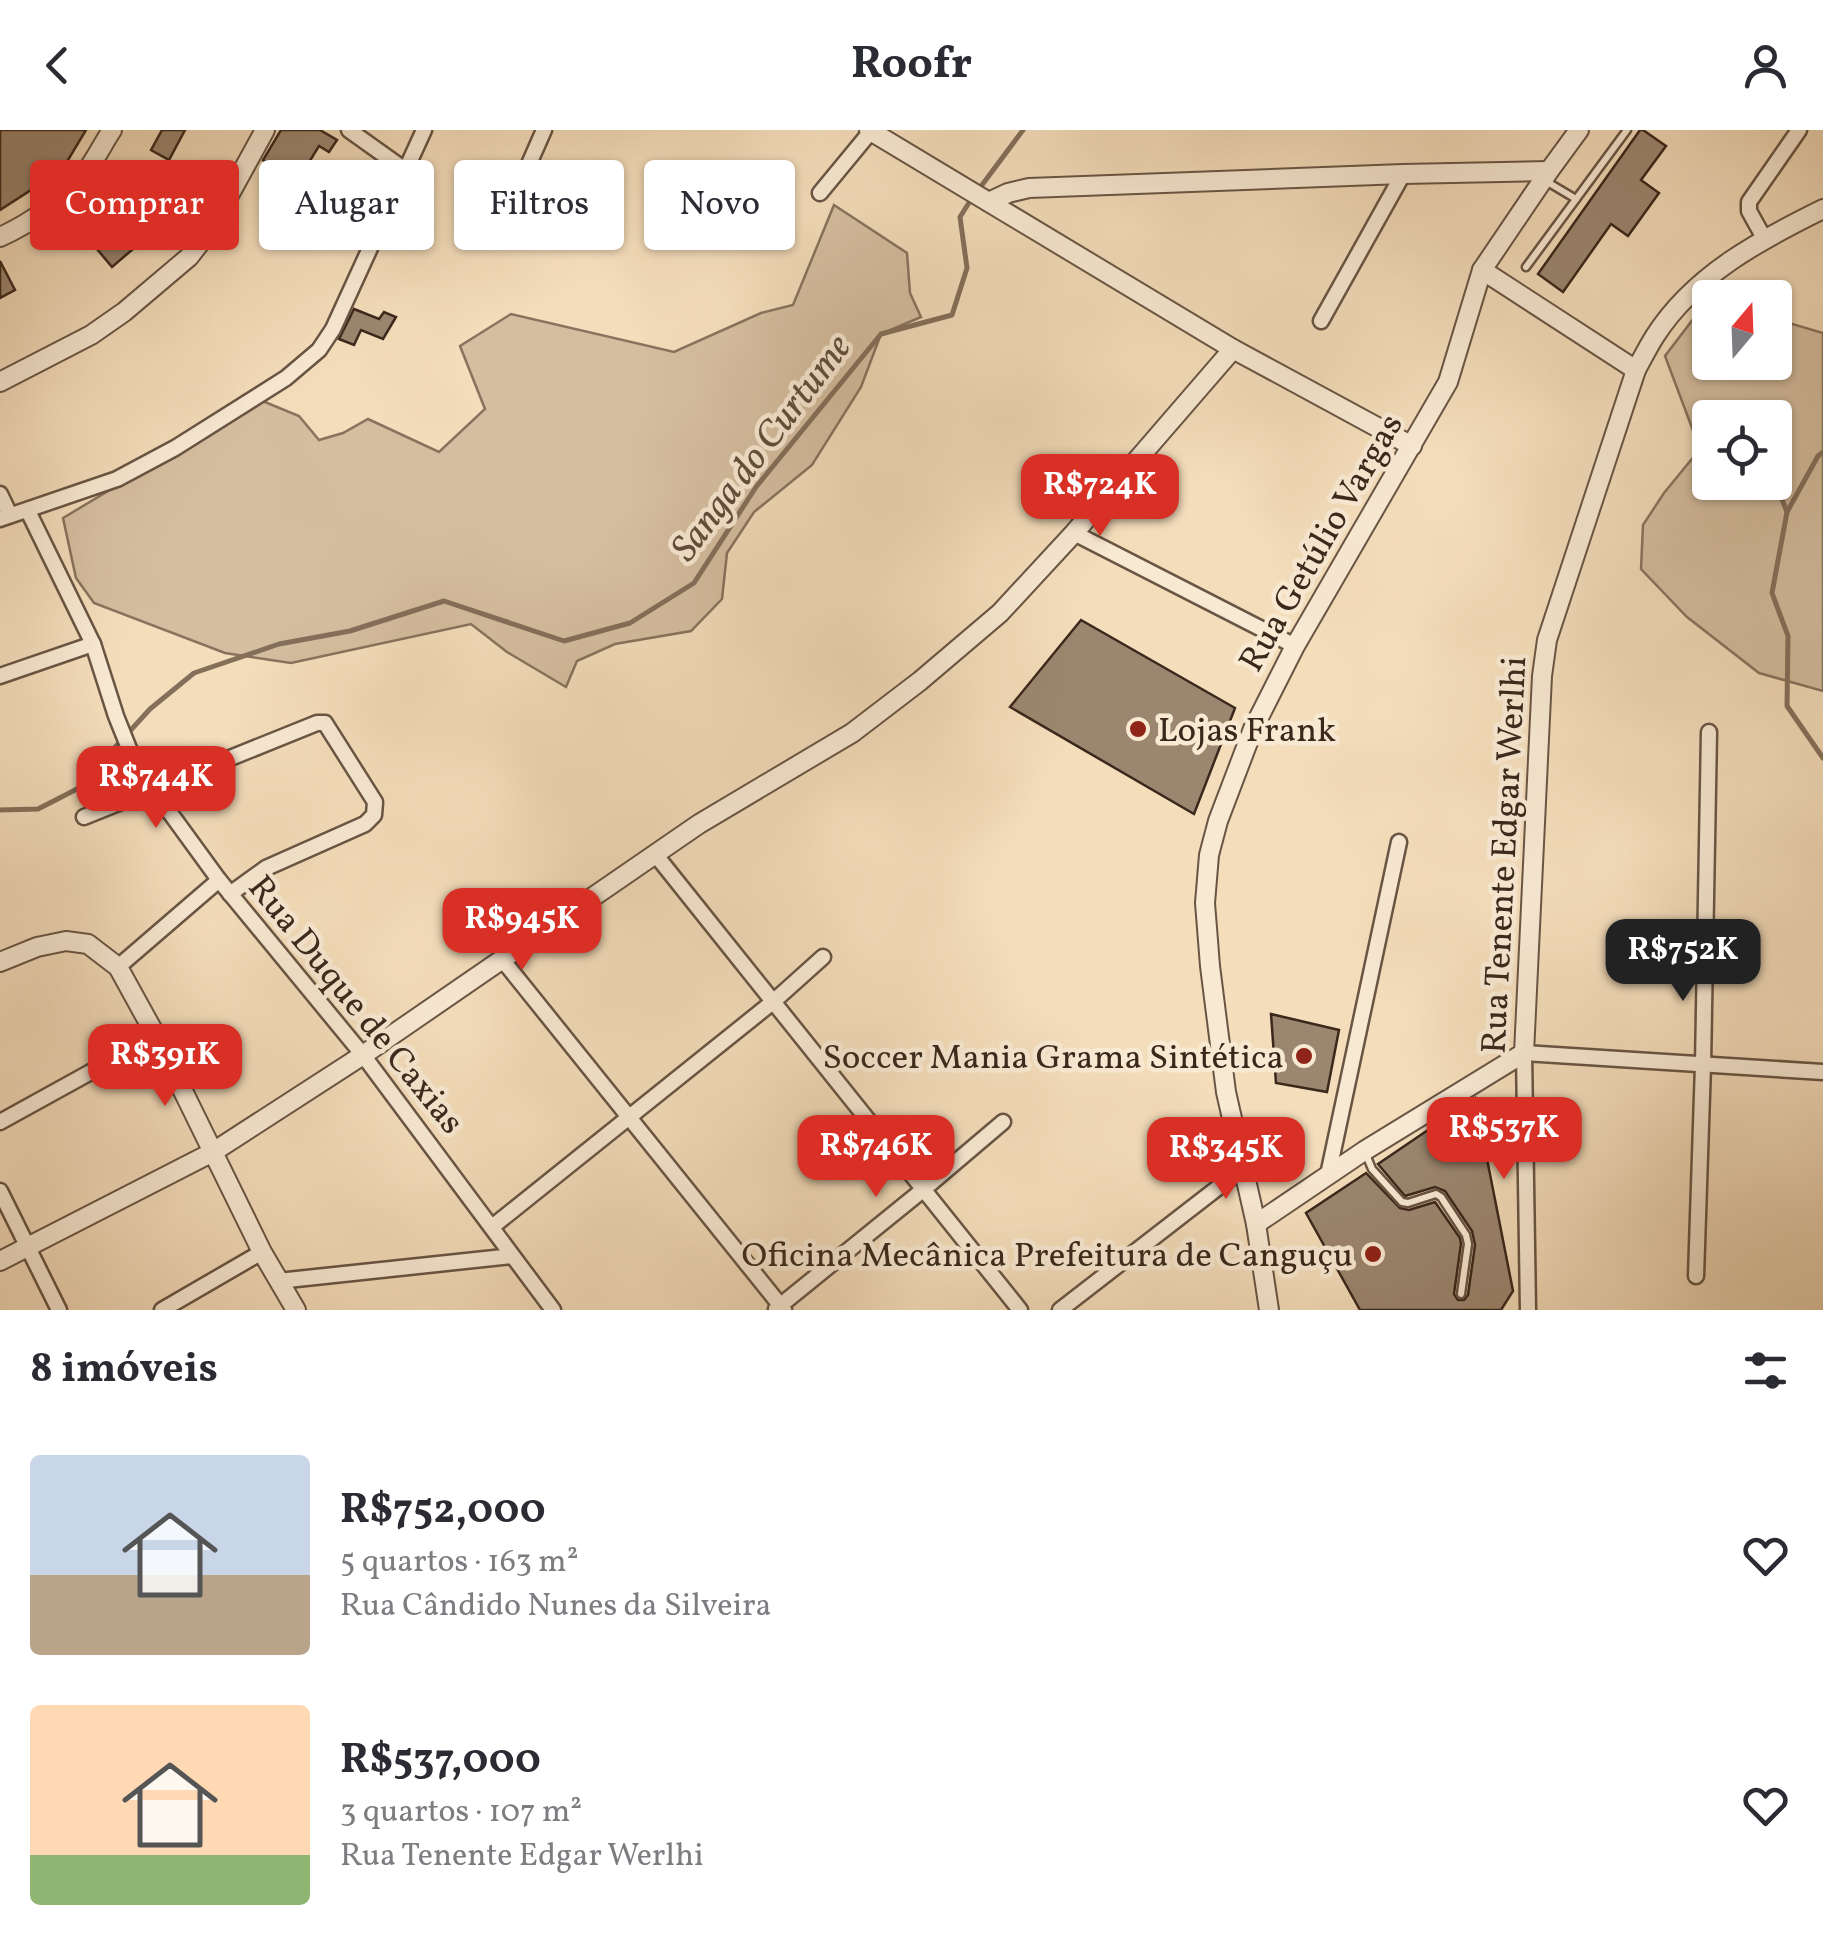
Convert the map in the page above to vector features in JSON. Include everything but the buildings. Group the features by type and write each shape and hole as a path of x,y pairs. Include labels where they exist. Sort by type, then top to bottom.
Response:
{"street":[{"path":"0,238 72,188 112,130"},
{"path":"0,382 91,335 189,257 210,230 265,130"},
{"path":"349,130 391,160"},
{"path":"410,160 424,130"},
{"path":"531,160 544,130"},
{"path":"820,193 871,130 1233,349 1412,446"},
{"name":"Rua Getúlio Vargas","path":"1269,1310 1256,1224 1226,1092 1205,902 1208,856 1253,730 1295,646 1448,382 1482,270 1580,130"},
{"path":"1764,238 1749,202 1799,130"},
{"path":"1321,321 1402,174"},
{"path":"986,201 1029,188 1402,174 1546,175"},
{"name":"Rua Tenente Edgar Werlhi","path":"1528,1310 1524,1053 1547,640 1636,370 1656,333 1687,296 1720,268 1764,238 1823,210"},
{"path":"0,494 5,517 117,479 175,448 286,378 319,350 333,329 369,250"},
{"path":"1482,270 1636,370"},
{"path":"0,1261 212,1152 363,1055 699,824 852,732 1000,613 1233,349"},
{"name":"Rua Duque de Caxias","path":"28,511 94,644 132,756 152,788 230,894 363,1055 554,1310"},
{"path":"1074,533 1295,646"},
{"path":"0,676 94,644"},
{"path":"84,816 317,722 325,724 376,802 374,815 365,824 266,868 230,894"},
{"path":"1696,1276 1709,732"},
{"path":"1328,1175 1399,842"},
{"path":"655,854 1020,1310"},
{"path":"118,967 219,880"},
{"path":"0,962 37,946 66,941 88,944 118,967 262,1252 296,1310"},
{"path":"492,1227 774,1002 824,957"},
{"path":"501,958 780,1309 1003,1122"},
{"path":"0,1122 156,1036"},
{"path":"1256,1224 1364,1151 1524,1053 1823,1072"},
{"path":"1060,1310 1242,1169"},
{"path":"0,1191 59,1310"},
{"path":"162,1310 262,1252"},
{"path":"278,1282 512,1256"}],"lane":[{"path":"1526,267 1627,130"},
{"path":"1546,175 1576,200"},
{"path":"1364,1151 1372,1169 1397,1198 1408,1202 1436,1194 1449,1210 1468,1244 1461,1294"}],"shaded area":[{"path":"834,205 907,253 910,293 921,317 881,334 861,387 812,465 754,512 727,553 722,599 691,631 615,644 577,661 566,687 507,652 471,624 291,663 225,653 94,603 76,578 63,518 260,400 299,416 319,440 343,433 368,419 439,452 485,409 460,346 511,314 674,352 761,313 793,305"},
{"path":"1692,321 1692,380 1792,380 1792,324 1823,333 1823,691 1759,673 1687,617 1641,569 1643,525 1692,459 1692,500 1792,500 1792,400 1692,400 1692,428 1665,356"}],"waterway":[{"name":"Sanga do Curtume","path":"979,189 1023,130"},
{"name":"Sanga do Curtume","path":"0,810 38,809 77,789 150,709 194,673 279,644 350,631 444,601 564,641 630,623 694,583 756,487 881,334 952,315 967,268 960,217 972,198"},
{"path":"1823,452 1787,512 1772,593 1788,636 1787,706 1823,758"},
{"path":"1782,500 1787,512"}],"place":[{"name":"Lojas Frank","path":"1138,729"},
{"name":"Soccer Mania Grama Sintética","path":"1304,1056"},
{"name":"Oficina Mecânica Prefeitura de Canguçu","path":"1373,1254"}]}
